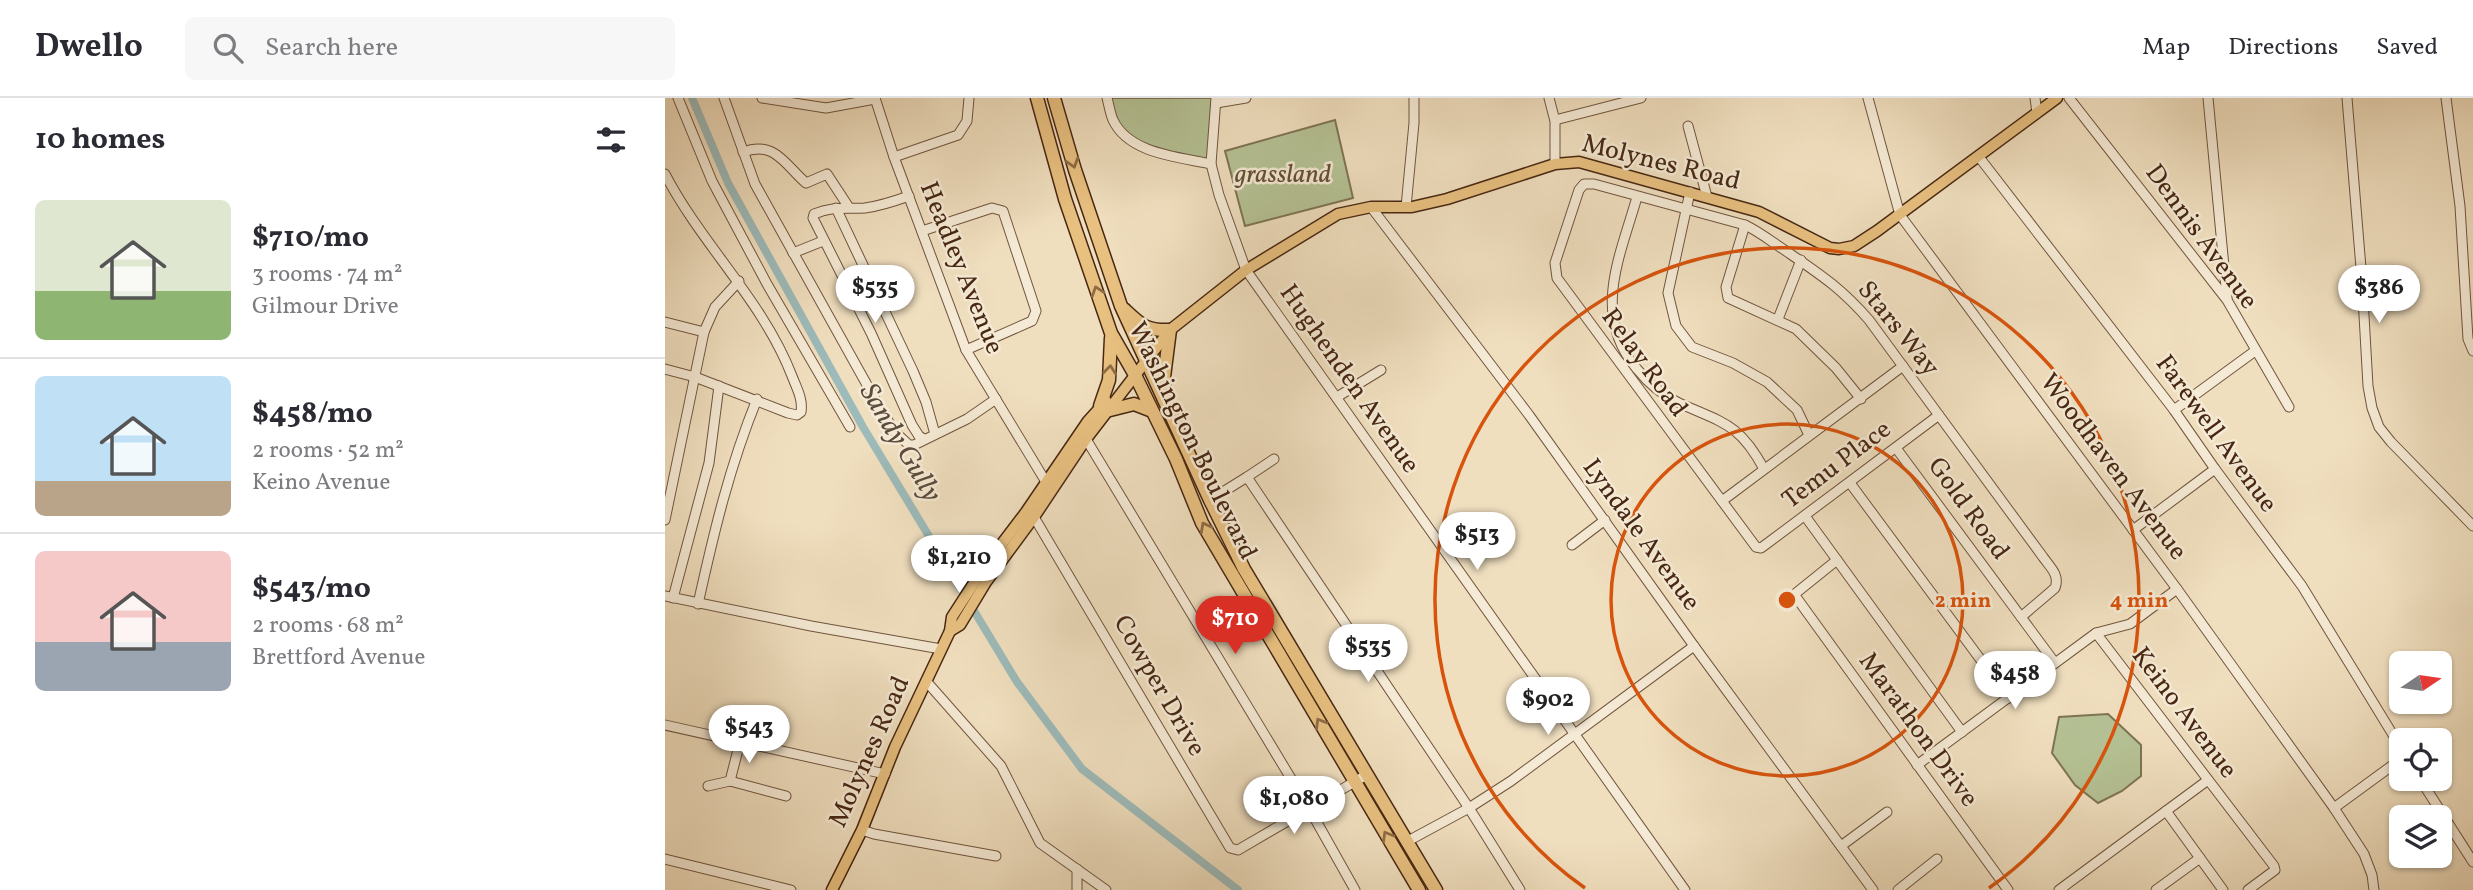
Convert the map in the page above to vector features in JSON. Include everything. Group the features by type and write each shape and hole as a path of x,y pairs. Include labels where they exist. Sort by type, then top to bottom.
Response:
{"highway":[{"name":"Washington Boulevard","path":"1037,98 1065,199 1111,333 1176,459 1202,523 1419,890"},
{"name":"Washington Boulevard","path":"1054,98 1121,306 1166,409 1244,569 1436,890"},
{"path":"1121,306 1153,331 1170,330 1164,377 1166,409"},
{"path":"1111,333 1111,368 1105,408 1134,404 1152,411"}],"main road":[{"name":"Molynes Road","path":"832,890 862,830 895,747 954,624 1046,482 1170,330 1246,270 1338,214 1371,207 1406,207 1447,199 1555,164 1589,164 1759,212 1830,248 1854,246 2057,98"},
{"name":"Molynes Road","path":"982,579 1034,517 1105,408"}],"street":[{"path":"678,98 712,181 767,284 850,427"},
{"path":"724,98 755,184 895,432 909,445 914,445 967,419 996,399"},
{"path":"762,98 826,108 875,98"},
{"name":"Headley Avenue","path":"875,98 894,157 966,350 1046,482"},
{"path":"894,157 958,135 967,121 969,98"},
{"path":"1108,98 1113,120 1124,134 1146,149 1212,164"},
{"path":"1216,101 1246,98"},
{"path":"1406,207 1415,123 1414,98"},
{"path":"1549,98 1555,120 1555,164"},
{"path":"1555,120 1641,98"},
{"path":"1868,98 1900,215"},
{"path":"2035,98 2037,113"},
{"name":"Dennis Avenue","path":"2069,98 2227,300 2289,407"},
{"path":"2208,98 2227,300"},
{"path":"2347,98 2368,386 2372,408 2379,427 2391,442 2473,526"},
{"path":"2446,98 2460,206 2468,339 2473,351"},
{"name":"Hughenden Avenue","path":"1216,101 1212,164 1219,195 1246,270 1685,890"},
{"path":"1688,126 1707,197"},
{"path":"743,152 758,148 773,151 806,183 827,174 848,206"},
{"name":"Farewell Avenue","path":"1979,156 2174,410 2215,470 2302,586 2389,728"},
{"path":"665,174 698,229 739,281 787,365 802,403 801,412 797,415 788,413 757,399 665,369"},
{"name":"Stars Way","path":"1584,184 1594,184 1759,231 1821,273 1856,305 2057,577 2055,588 2021,617"},
{"name":"Relay Road","path":"1584,184 1579,190 1555,263 1556,274 1652,409 1756,547 1761,548"},
{"path":"1690,192 1668,293 1676,326 1692,347 1734,363 1767,382 1797,410 1809,435"},
{"path":"909,196 863,208 836,208 813,216 823,241 871,333 912,425 924,439"},
{"path":"1637,197 1614,276 1611,300 1616,333 1635,367 1664,395 1732,427 1753,449 1764,469"},
{"name":"Lyndale Avenue","path":"1371,207 1529,415 1873,890"},
{"path":"836,208 913,371 935,434"},
{"path":"922,230 992,208 1003,211 1037,312 1032,321 966,350"},
{"name":"Woodhaven Avenue","path":"1900,215 2178,589 2334,808 2364,854 2374,890"},
{"path":"1745,225 1726,295 1796,329 1811,342 1861,399"},
{"path":"793,253 823,241"},
{"path":"1778,319 1801,260"},
{"path":"665,520 704,332 715,307 739,281"},
{"path":"665,322 704,332"},
{"path":"1605,345 1616,333"},
{"path":"2174,410 2255,351"},
{"path":"1722,501 1903,366"},
{"path":"1337,397 1381,370"},
{"path":"719,386 709,463 669,597 941,649"},
{"path":"1652,409 1664,395"},
{"path":"698,604 733,462 757,399"},
{"name":"Temu Place","path":"1761,548 1939,415"},
{"path":"1086,439 1310,810 1355,890"},
{"name":"Gold Road","path":"1896,447 2055,663"},
{"path":"1210,500 1274,459"},
{"path":"2133,530 2215,470"},
{"path":"1247,477 1469,808 1520,890"},
{"path":"1850,483 2009,698"},
{"path":"1805,516 1962,732"},
{"name":"Cowper Drive","path":"1034,517 1230,848 1238,850 1369,774"},
{"path":"1572,545 1605,520"},
{"name":"Marathon Drive","path":"1837,560 1795,594 2008,890"},
{"path":"2096,633 2130,624 2178,589"},
{"name":"Keino Avenue","path":"1917,765 2096,633 2275,870 2248,890"},
{"path":"1408,841 1469,808 1574,736 1694,646"},
{"path":"926,681 1001,766 1040,843 1106,890"},
{"path":"665,725 885,775"},
{"path":"730,781 740,742"},
{"path":"2334,808 2389,768"},
{"path":"2059,890 2208,780"},
{"path":"708,786 730,781 786,796"},
{"path":"2428,791 2473,862"},
{"path":"2166,811 2223,890"},
{"path":"1841,846 1887,812"},
{"path":"862,830 996,856"},
{"path":"2157,890 2200,858"},
{"path":"665,859 791,890"},
{"path":"1898,890 1937,859"},
{"path":"1077,869 1077,890"}],"green space":[{"path":"1107,98 1216,98 1211,164 1146,149 1124,134"},
{"name":"grassland","path":"1335,120 1353,198 1245,226 1225,151"},
{"path":"2108,714 2141,745 2141,776 2122,791 2098,803 2075,785 2052,753 2059,717"}],"waterway":[{"name":"Sandy Gully","path":"692,98 728,183 863,427 1017,682 1082,769 1238,890"}]}
